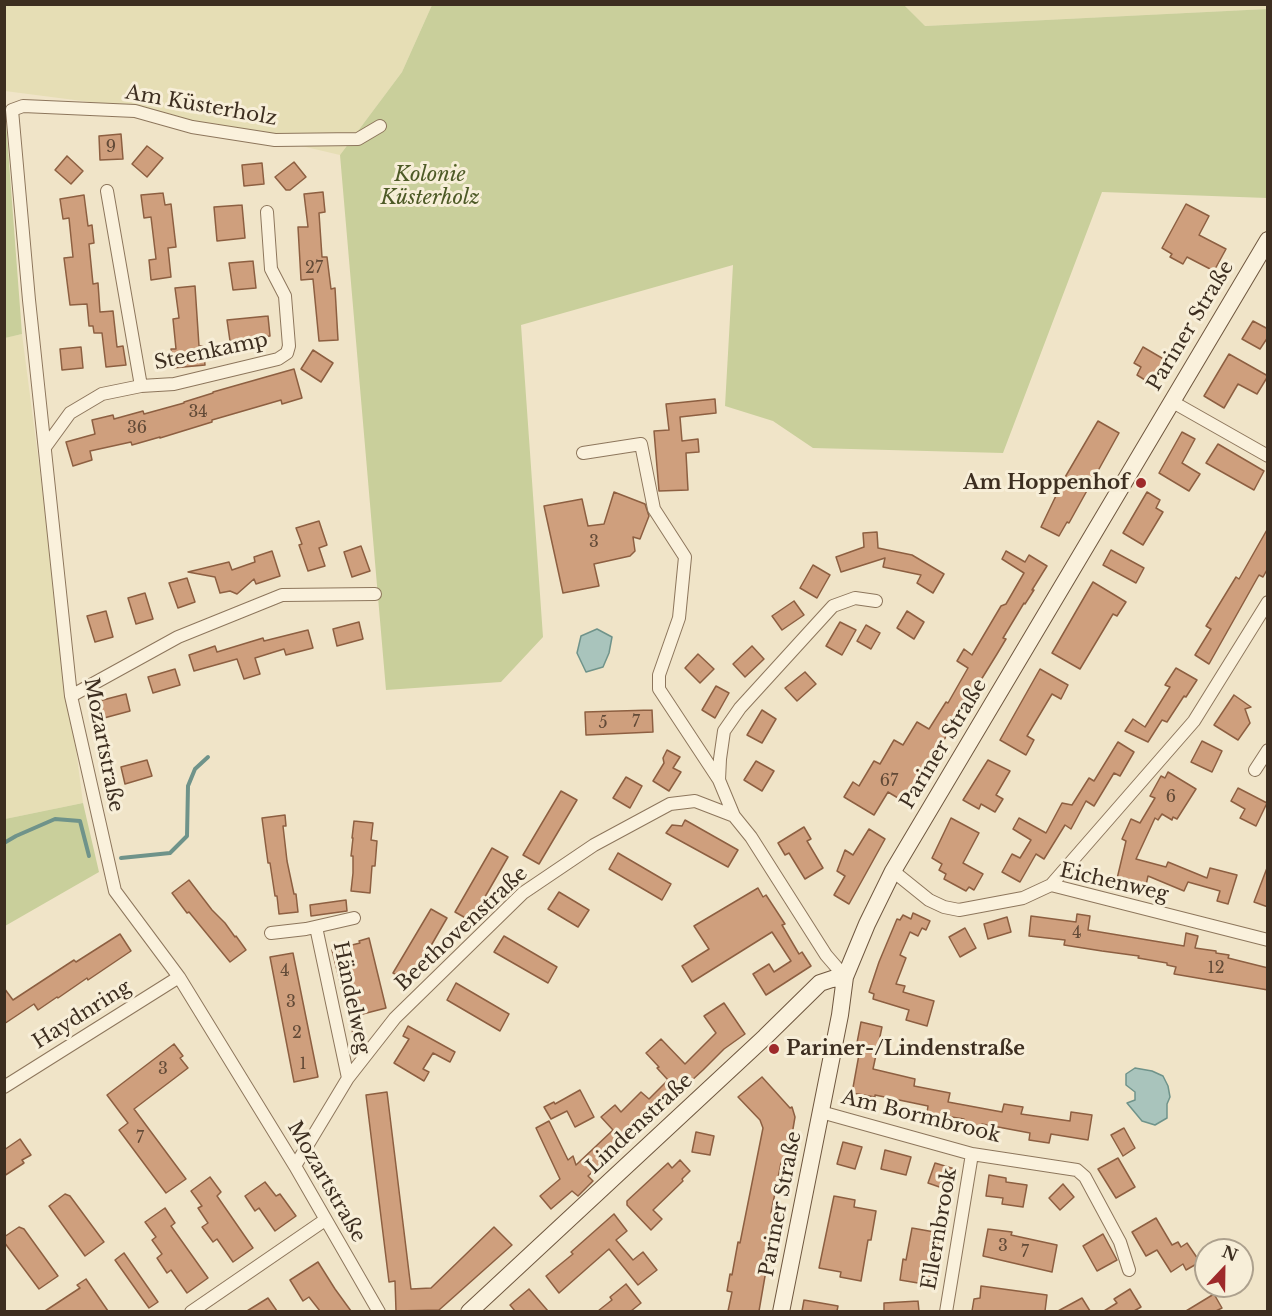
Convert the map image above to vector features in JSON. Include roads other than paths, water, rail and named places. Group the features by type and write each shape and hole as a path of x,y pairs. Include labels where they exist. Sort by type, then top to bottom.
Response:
{"street":[{"name":"Am Küsterholz","path":"12,110 23,106 135,111 192,127 275,140 358,139 380,126"},
{"name":"Mozartstraße","path":"12,110 28,300 46,446 71,696 115,891 179,977 295,1166 379,1311"},
{"name":"Steenkamp","path":"107,191 141,386"},
{"name":"Steenkamp","path":"46,446 70,413 102,394 141,386 174,384 278,359 287,353 289,346 285,296 271,269 267,212"},
{"name":"Pariner Straße","path":"781,1311 840,1015 845,977 893,871 1266,243"},
{"path":"1171,401 1268,456"},
{"path":"583,453 641,444 654,509 685,557 679,618 659,675 659,689 719,780 734,816 751,837 826,955 845,977"},
{"path":"71,696 178,637 282,595 375,594"},
{"path":"719,780 724,731 740,708 834,606 855,598 876,601"},
{"path":"1051,885 1194,721 1268,602"},
{"path":"1255,770 1268,750"},
{"name":"Beethovenstraße","path":"295,1166 348,1078 404,1009 523,894 594,845 670,804 695,801 734,816"},
{"name":"Eichenweg","path":"893,871 929,900 944,907 959,910 1023,898 1051,885 1268,940"},
{"path":"271,933 316,927 354,918"},
{"name":"Händelweg","path":"316,927 348,1078"},
{"name":"Haydnring","path":"4,1087 179,977"},
{"name":"Lindenstraße","path":"469,1311 765,1037 820,983 845,977"},
{"name":"Am Bormbrook","path":"821,1112 972,1154 1077,1170 1085,1177 1119,1242 1128,1270"},
{"name":"Ellernbrook","path":"945,1311 972,1154"},
{"path":"191,1311 325,1220"}],"water":[{"path":"597,629 612,637 609,653 603,667 586,672 577,653 581,636"},
{"path":"1135,1068 1163,1076 1168,1086 1170,1097 1167,1104 1167,1118 1155,1125 1142,1121 1127,1103 1135,1100 1135,1092 1126,1085 1126,1074"}],"waterway":[{"path":"121,858 170,853 187,836 188,786 195,769 208,757"},
{"path":"4,843 55,819 80,821 89,856"}],"place":[{"name":"Am Hoppenhof","path":"1141,483"},
{"name":"Pariner-/Lindenstraße","path":"774,1049"}],"park label":[{"name":"Kolonie Küsterholz","path":"430,186"}]}
